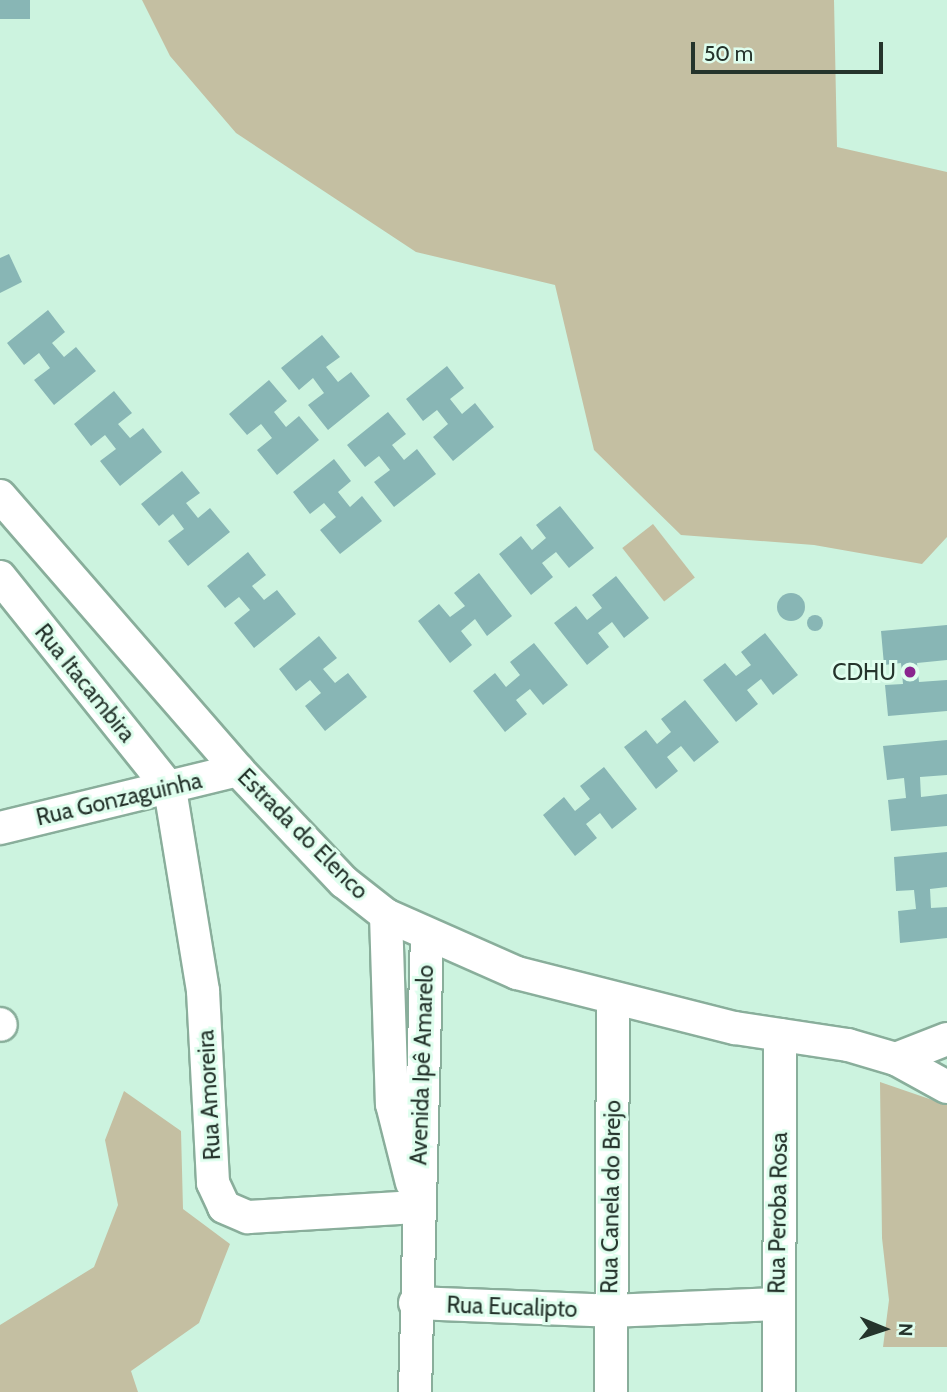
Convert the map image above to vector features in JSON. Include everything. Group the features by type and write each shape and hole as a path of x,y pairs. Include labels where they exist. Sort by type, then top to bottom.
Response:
{"street":[{"name":"Estrada do Elenco","path":"0,496 238,770 345,882 386,915 517,973 613,1001 896,1059 947,1087"},
{"name":"Rua Itacambira","path":"0,577 170,789"},
{"name":"Rua Gonzaguinha","path":"0,828 170,789 238,770"},
{"name":"Rua Amoreira","path":"170,789 203,991 213,1183 224,1207 248,1217 417,1201"},
{"name":"Avenida Ipê Amarelo","path":"386,915 392,1104 397,1138 417,1201"},
{"name":"Avenida Ipê Amarelo","path":"415,1392 417,1201 427,935"},
{"name":"Rua Canela do Brejo","path":"611,1392 613,1001"},
{"name":"Rua Peroba Rosa","path":"779,1392 777,1304 780,1035"},
{"path":"896,1059 947,1039"},
{"name":"Rua Eucalipto","path":"415,1303 610,1311 777,1304"}],"shaded area":[{"path":"142,0 834,0 837,147 947,172 947,537 922,564 814,545 681,535 594,450 555,285 416,252 236,133 170,56"},
{"path":"653,524 695,578 664,602 622,548"},
{"path":"880,1082 947,1105 947,1347 883,1347 889,1300 882,1238"},
{"path":"124,1091 181,1131 183,1209 230,1244 199,1323 131,1371 138,1392 0,1392 0,1325 94,1267 118,1205 105,1140"}],"building":[{"path":"0,0 30,0 30,19 0,19"},
{"path":"9,254 22,282 0,293 0,258"},
{"path":"48,310 65,332 52,343 64,357 76,347 96,371 54,405 34,380 50,368 39,353 24,365 7,343"},
{"path":"322,335 340,357 326,367 338,382 351,372 370,396 328,430 308,405 324,393 313,378 299,390 281,368"},
{"path":"447,366 464,388 450,399 462,414 475,403 494,427 453,461 433,437 448,424 437,410 423,421 406,399"},
{"path":"269,380 287,401 274,412 286,427 299,416 319,440 277,475 257,450 272,438 261,424 247,435 229,414"},
{"path":"114,391 132,413 118,424 130,438 143,428 162,452 120,486 100,461 116,449 105,435 91,446 74,424"},
{"path":"388,412 406,434 392,445 404,460 417,449 436,474 394,507 374,482 390,470 379,456 365,467 347,445"},
{"path":"334,459 351,481 338,492 350,507 362,496 382,521 340,554 320,530 336,517 324,503 310,514 293,492"},
{"path":"182,471 200,493 186,503 198,518 210,508 230,532 188,566 168,541 184,529 173,514 159,526 141,504"},
{"path":"560,506 594,548 569,568 556,552 542,563 553,577 531,595 499,554 521,536 532,550 546,538 536,525"},
{"path":"248,552 266,575 252,586 264,600 277,590 296,614 254,648 234,623 250,610 239,597 225,608 207,586"},
{"path":"479,573 512,616 487,636 475,619 461,631 472,645 450,663 418,621 439,604 450,617 465,606 454,593"},
{"path":"616,576 649,618 624,638 612,622 598,633 609,647 587,665 554,623 576,606 587,620 602,608 592,595"},
{"path":"791,593 801,597 805,607 801,617 791,621 781,617 777,607 781,597"},
{"path":"815,615 823,623 815,631 807,623"},
{"name":"CDHU","path":"947,625 947,660 917,663 919,682 947,680 947,711 888,716 885,685 903,684 901,663 884,665 881,631"},
{"path":"765,633 798,675 773,695 761,679 747,690 758,704 736,722 703,680 725,663 736,676 751,665 741,652"},
{"path":"319,636 337,658 323,669 335,683 348,673 367,697 325,731 305,706 321,693 310,680 296,691 279,669"},
{"path":"534,643 568,685 543,705 530,689 516,700 527,714 505,732 473,691 495,673 506,687 520,675 510,662"},
{"path":"685,700 719,742 694,762 681,746 667,757 678,771 656,789 624,747 646,730 657,744 671,732 661,719"},
{"name":"CDHU","path":"947,740 947,775 920,777 921,797 947,794 947,826 891,831 888,800 906,798 904,778 887,780 883,746"},
{"path":"604,767 637,809 612,829 600,813 586,824 597,838 575,856 543,815 564,797 575,811 590,799 580,786"},
{"path":"947,852 947,887 930,889 931,908 947,907 947,938 900,943 898,911 916,909 914,890 896,891 894,857"}],"place":[{"name":"CDHU","path":"910,672"}]}
